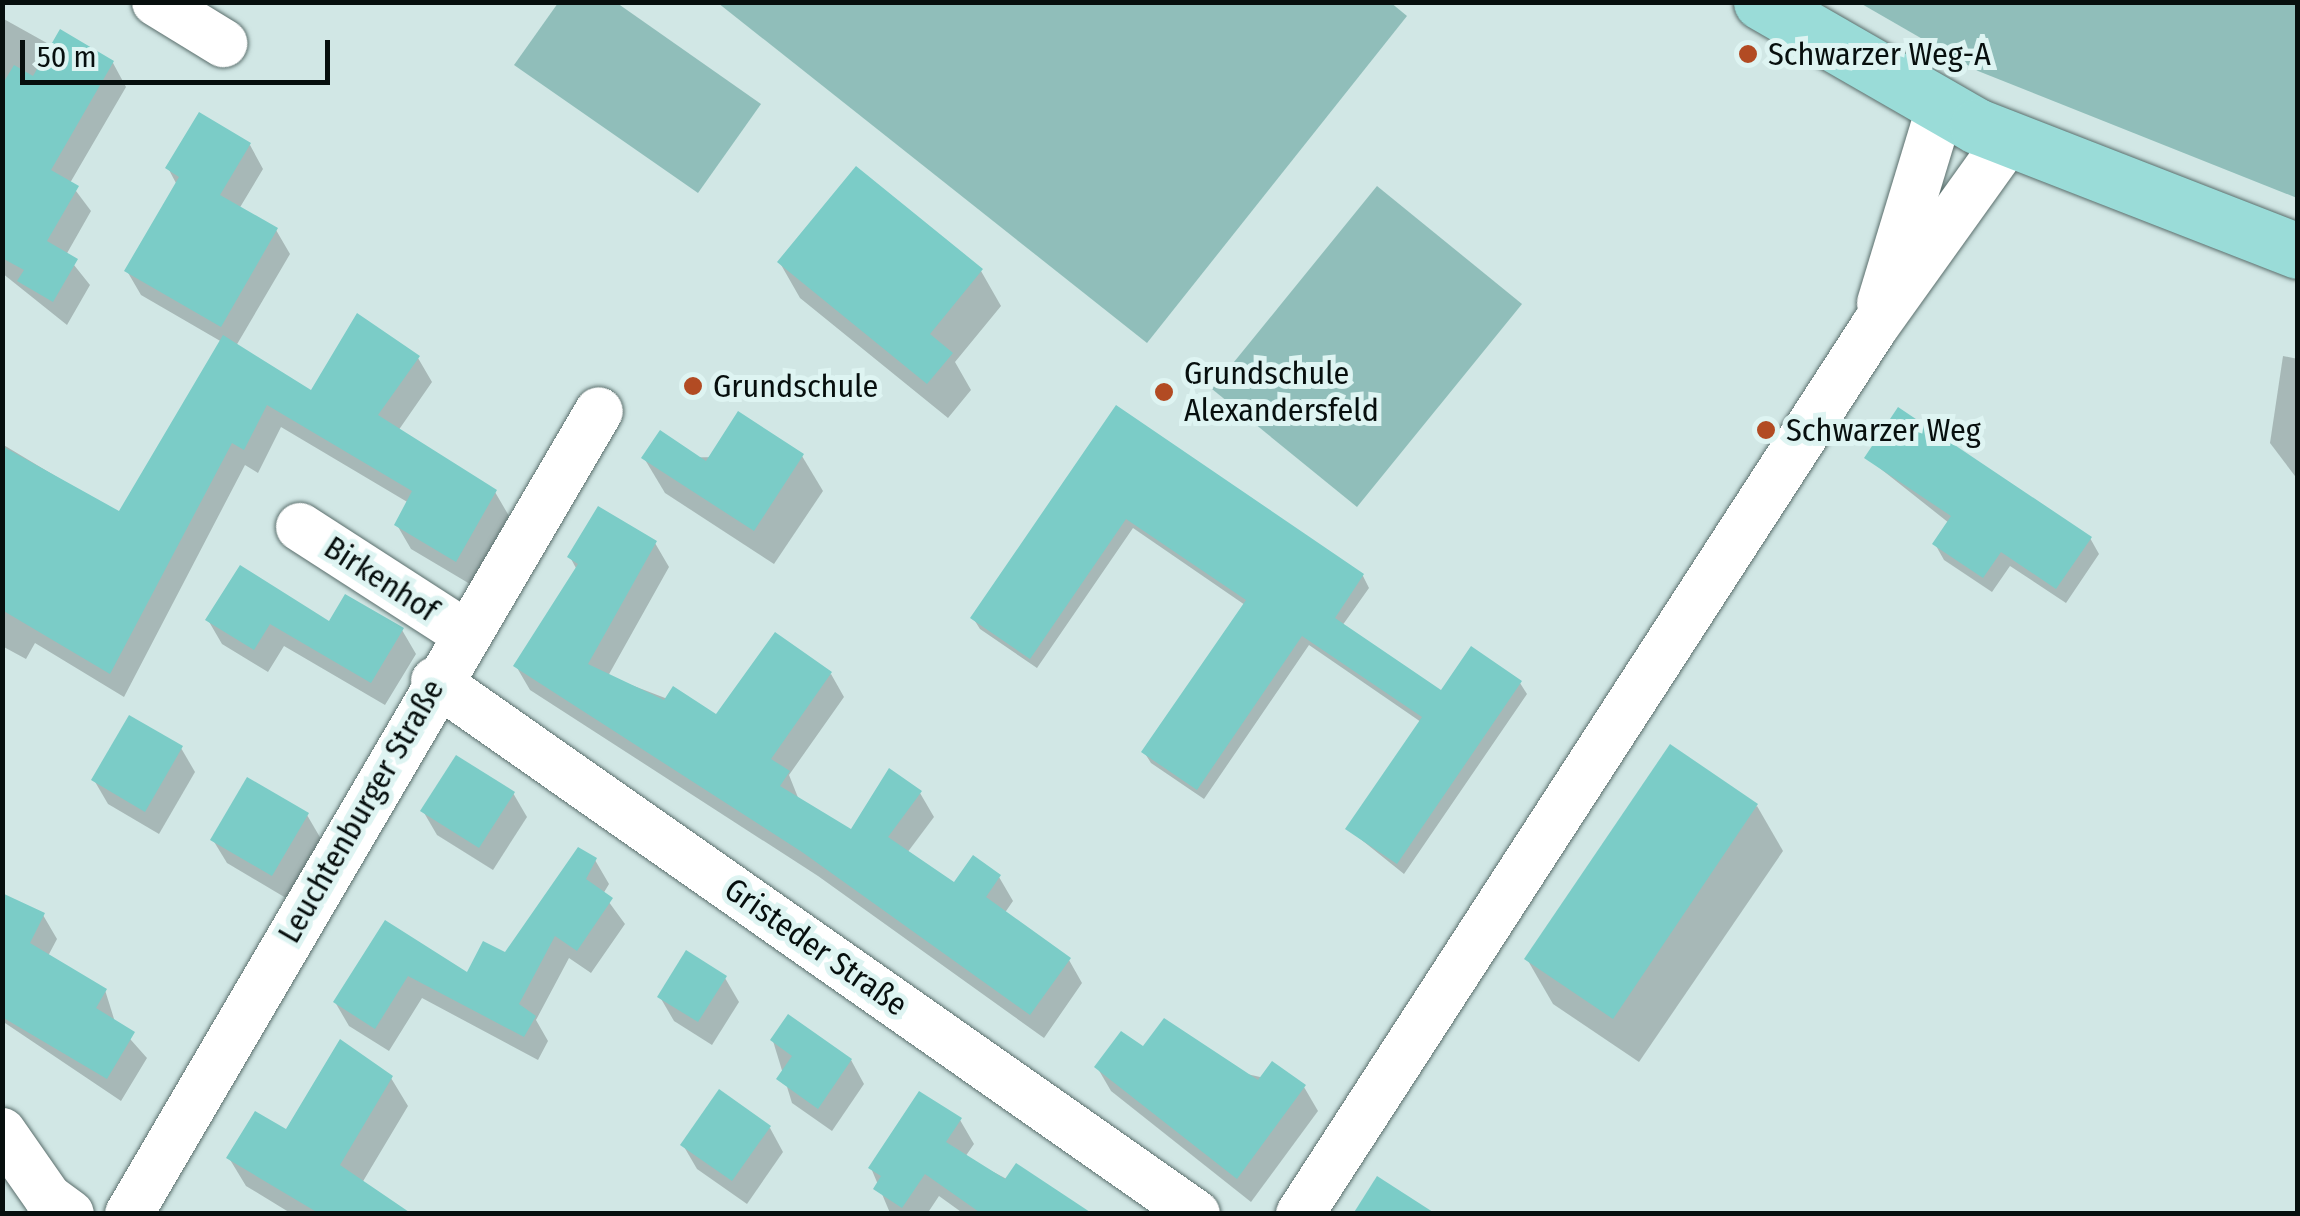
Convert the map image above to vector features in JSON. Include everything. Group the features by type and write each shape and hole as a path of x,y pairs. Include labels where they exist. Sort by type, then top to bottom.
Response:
{"main road":[{"path":"1761,2 1975,125 2298,251"}],"street":[{"path":"156,2 223,44"},
{"path":"1300,1214 1875,326 1975,125"},
{"path":"1875,326 1975,125"},
{"name":"Leuchtenburger Straße","path":"129,1214 463,632 599,411"},
{"name":"Birkenhof","path":"300,527 463,632"},
{"name":"Gristeder Straße","path":"435,681 1196,1214"},
{"path":"2,1132 53,1208"}],"shaded area":[{"path":"1390,2 1407,16 1147,343 718,3"},
{"path":"558,3 617,3 761,104 698,193 514,65"},
{"path":"1860,3 2297,3 2297,198 1978,71"},
{"path":"1377,186 1522,304 1357,507 1212,389"}],"building":[{"path":"60,29 114,61 51,170 79,186 47,241 78,259 53,302 17,281 24,270 2,258 2,85 14,65 33,76"},
{"path":"199,112 251,143 220,195 278,228 221,327 124,271 179,177 165,168"},
{"path":"856,166 983,269 930,334 953,353 927,384 777,262"},
{"path":"357,313 420,356 378,415 497,490 456,562 394,525 412,491 267,405 244,450 232,443 110,674 2,610 2,446 119,511 223,335 311,390"},
{"name":"Grundschule Alexandersfeld","path":"1116,405 1364,574 1335,618 1441,690 1471,646 1522,681 1397,864 1345,829 1422,717 1302,636 1197,790 1141,752 1246,600 1126,519 1030,659 970,618"},
{"path":"1898,407 2092,537 2056,589 2001,552 1983,578 1932,544 1951,516 1864,458"},
{"path":"738,411 804,454 754,531 641,458 660,430 706,461"},
{"path":"598,506 657,541 588,664 664,700 673,686 716,714 775,632 832,672 771,759 790,771 780,786 851,829 889,768 922,791 888,837 954,882 973,855 1001,875 986,897 1071,958 1030,1015 802,852 513,666 578,564 567,557"},
{"path":"240,565 329,621 345,594 404,628 371,683 270,624 254,650 205,620"},
{"path":"129,715 183,746 145,812 91,780"},
{"path":"1670,744 1758,804 1613,1019 1524,959"},
{"path":"456,755 515,792 479,848 420,811"},
{"path":"247,777 309,813 272,876 210,840"},
{"path":"578,847 597,858 586,879 613,898 577,951 555,936 519,1004 536,1016 524,1037 408,976 375,1029 333,1002 385,920 467,972 483,941 505,952"},
{"path":"2,893 45,913 30,943 107,989 96,1008 135,1032 107,1079 2,1017"},
{"path":"686,950 727,976 698,1022 657,997"},
{"path":"788,1014 852,1059 818,1109 776,1079 792,1056 770,1040"},
{"path":"1164,1018 1258,1080 1272,1061 1306,1085 1237,1179 1094,1067 1121,1031 1143,1046"},
{"path":"340,1039 393,1076 340,1165 412,1214 320,1214 226,1158 255,1111 286,1129"},
{"path":"719,1089 771,1126 732,1181 680,1145"},
{"path":"919,1091 962,1118 946,1142 1005,1179 1016,1163 1093,1214 982,1214 925,1174 902,1208 873,1189 881,1176 868,1168"},
{"path":"1377,1176 1436,1214 1353,1214"}],"place":[{"name":"Schwarzer Weg-A","path":"1748,54"},
{"name":"Grundschule","path":"693,386"},
{"name":"Grundschule Alexandersfeld","path":"1164,392"},
{"name":"Schwarzer Weg","path":"1766,430"}]}
